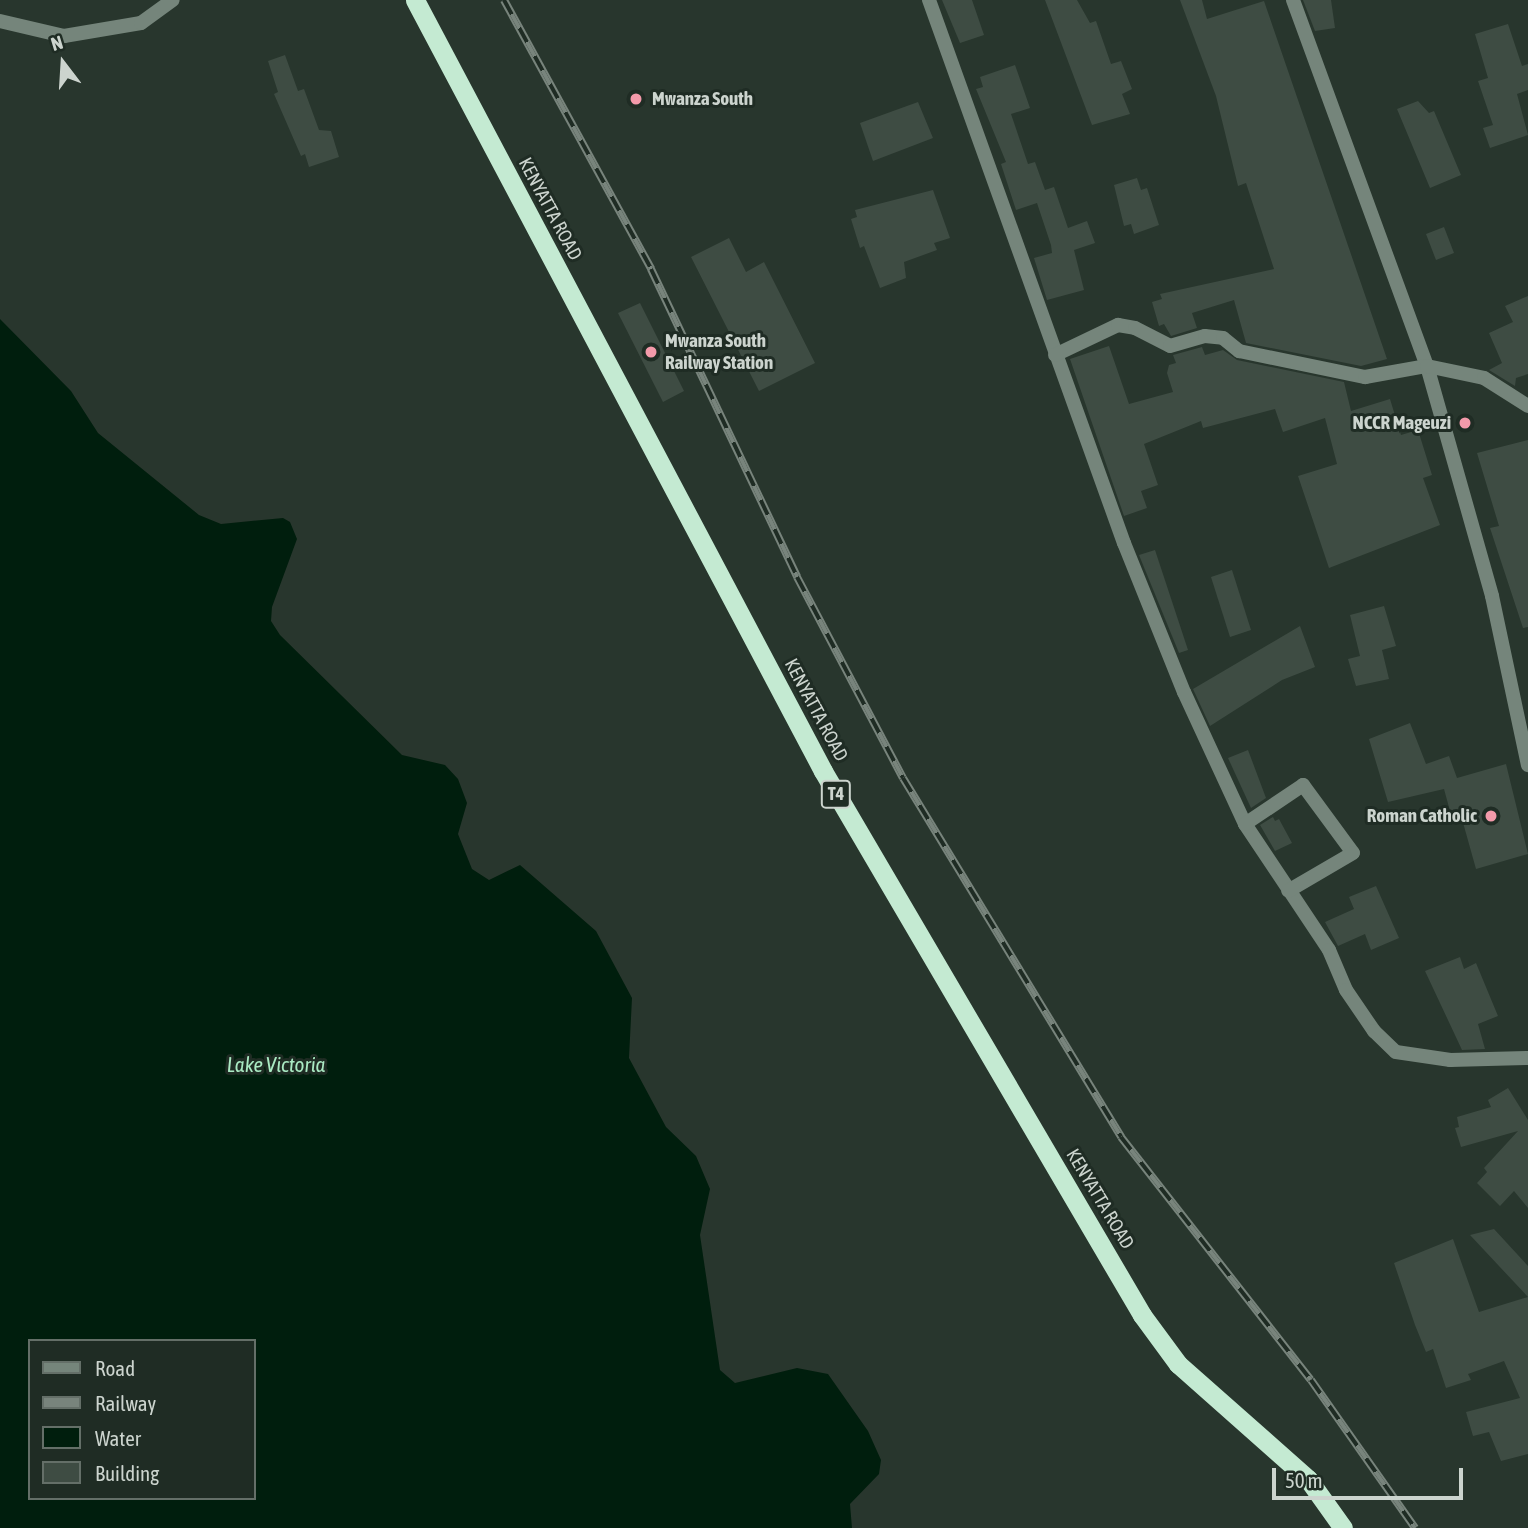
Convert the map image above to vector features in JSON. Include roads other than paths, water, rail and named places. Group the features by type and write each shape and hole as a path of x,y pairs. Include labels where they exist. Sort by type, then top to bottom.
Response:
{"highway":[{"name":"KENYATTA ROAD","path":"415,0 822,771 1142,1315 1178,1364 1215,1400 1277,1447 1308,1479 1343,1528"}],"street":[{"path":"0,21 64,36 141,23 173,0"},
{"path":"929,0 1055,355 1184,692 1245,824 1329,950 1346,990 1374,1031 1396,1052 1450,1060 1528,1058"},
{"path":"1293,0 1427,366 1492,596 1528,765"},
{"path":"1055,355 1118,325 1135,328 1170,346 1205,335 1223,338 1239,351 1365,377 1427,366 1484,379 1528,406"},
{"path":"1245,824 1303,785 1353,853 1288,891"}],"water":[{"name":"Lake Victoria","path":"0,319 71,391 98,433 199,515 221,524 283,518 290,522 297,539 272,607 271,621 280,635 402,755 445,765 458,779 467,803 458,834 472,869 489,880 520,865 596,931 632,998 629,1058 666,1127 696,1156 710,1189 700,1235 720,1370 735,1383 797,1368 828,1374 868,1431 881,1460 879,1474 850,1504 852,1528 0,1528"}],"railway":[{"path":"504,0 651,269 797,577 903,778 1121,1137 1311,1380 1415,1528"}],"place":[{"name":"Mwanza South","path":"636,99"},
{"name":"Mwanza South Railway Station","path":"651,352"},
{"name":"NCCR Mageuzi","path":"1465,423"},
{"name":"Roman Catholic","path":"1491,816"}]}
